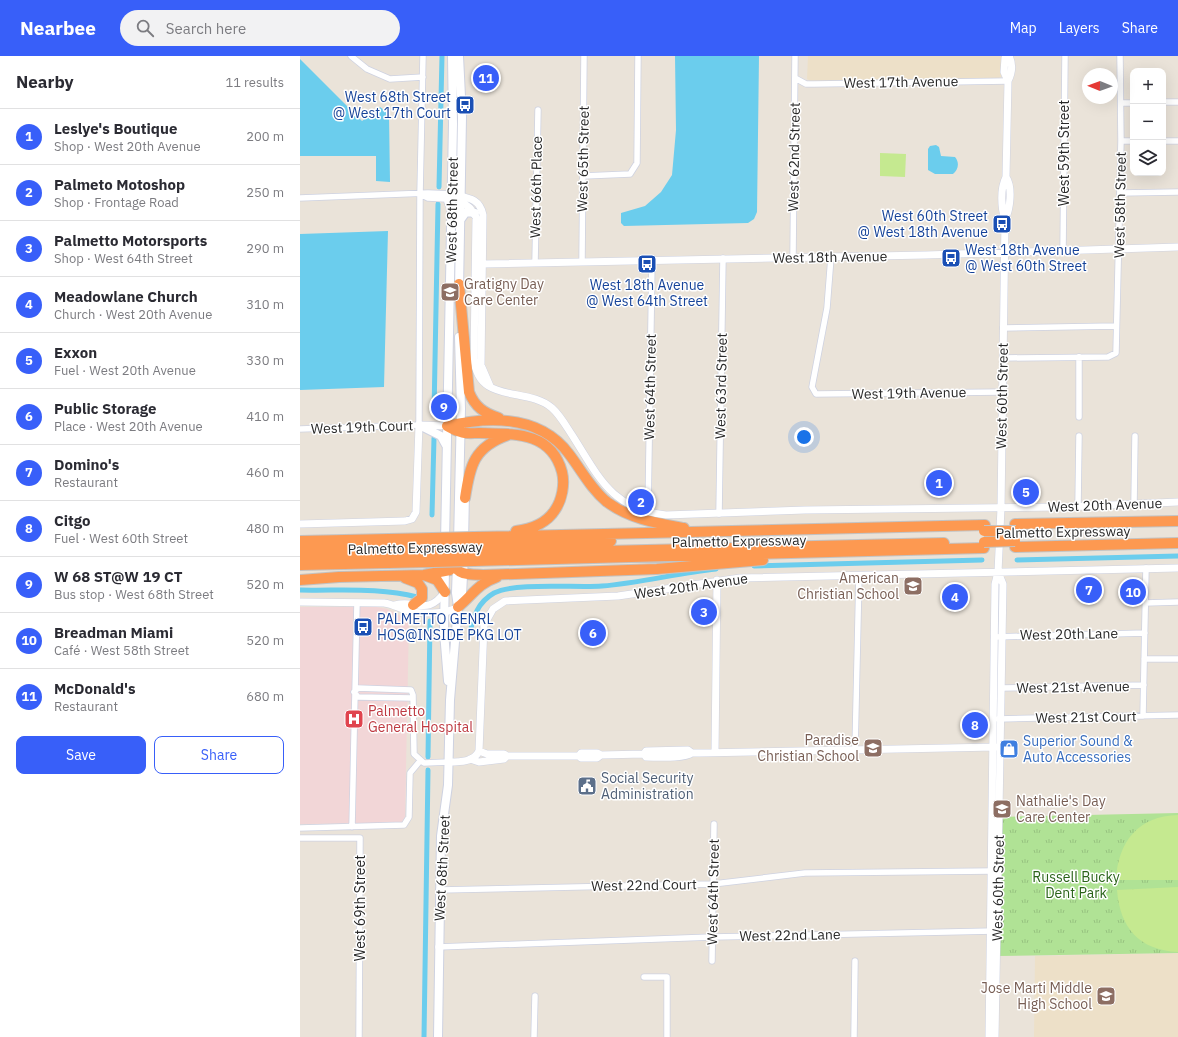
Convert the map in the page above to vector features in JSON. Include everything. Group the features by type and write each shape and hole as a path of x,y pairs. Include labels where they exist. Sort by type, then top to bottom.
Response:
{"highway":[{"path":"459,284 469,392 476,406 482,411 510,422"},
{"path":"461,427 510,422 529,424 554,438 570,455 594,490 622,512 650,522 710,532"},
{"path":"447,426 529,437 541,443 553,453 560,466 563,477 560,500 555,510 541,524 521,530 474,549"},
{"path":"465,498 470,470 480,451 489,444 512,434"},
{"name":"Palmetto Expressway","path":"300,565 432,550 474,549 806,553 984,536 1015,536 1178,521"},
{"path":"1015,536 1178,527"},
{"name":"Palmetto Expressway","path":"300,541 432,550 474,549 710,532 1015,536 1178,543"},
{"path":"474,549 984,536"},
{"path":"1015,536 1178,537"},
{"path":"300,548 432,550"},
{"path":"445,548 455,569"},
{"path":"300,558 432,550"},
{"path":"300,580 424,575 455,569 503,574 657,569 761,561 806,553"},
{"path":"458,607 467,600 478,586 486,580 503,574"},
{"path":"424,575 437,580 445,592"},
{"path":"399,576 415,582 422,587 422,598 413,605"}],"main road":[{"name":"West 68th Street","path":"445,548 452,214 452,56"},
{"name":"West 68th Street","path":"438,1037 440,836 448,784 450,700 458,607 462,595 455,569 461,427 459,284 462,117 459,56"},
{"path":"460,219 466,212 475,213"},
{"path":"419,425 441,436 447,447"},
{"name":"West 68th Street","path":"450,700 444,632 444,612 445,592 455,569 465,498 464,438 461,427"}],"street":[{"path":"351,56 367,69 390,78 423,77"},
{"path":"300,524 405,521 412,519 416,512 419,425 420,194 423,56"},
{"name":"West 65th Street","path":"582,262 584,56"},
{"path":"583,176 630,174 634,170 637,163 638,56"},
{"name":"West 62nd Street","path":"793,257 795,56"},
{"name":"West 60th Street","path":"989,1037 990,986 994,931 997,747 993,718 995,584 998,572 1001,508 1005,220 1009,212 1010,183 1006,177 1008,81 1004,72 1005,58 1008,56"},
{"name":"West 59th Street","path":"1063,251 1065,56"},
{"name":"West 58th Street","path":"1079,358 1108,357 1116,353 1121,141 1120,56"},
{"name":"West 17th Avenue","path":"795,78 806,84 1008,81"},
{"path":"1166,102 1178,102"},
{"path":"1121,103 1130,103"},
{"name":"West 66th Place","path":"535,263 538,110"},
{"path":"1121,141 1130,141"},
{"path":"1166,141 1178,141"},
{"path":"1120,193 1178,192"},
{"path":"300,198 428,193 452,194 461,198 474,199 480,204 484,221 481,365 490,387"},
{"path":"420,194 428,198 446,199 452,214"},
{"path":"461,198 475,213 475,367 482,382 490,387"},
{"name":"West 18th Avenue","path":"483,264 1004,253 1178,247"},
{"path":"476,254 483,264"},
{"name":"West 19th Avenue","path":"831,257 827,308 812,387 816,394 1002,392"},
{"name":"West 63rd Street","path":"719,514 723,258"},
{"name":"West 64th Street","path":"648,513 652,260"},
{"path":"1003,328 1116,326"},
{"path":"1003,358 1079,358 1079,417"},
{"name":"West 20th Avenue","path":"490,387 499,392 544,403 552,408 564,423 604,484 615,496 627,504 648,513 666,515 719,514 805,510 1001,508 1178,502"},
{"name":"West 19th Court","path":"300,428 419,425 447,426"},
{"path":"1078,506 1079,436"},
{"path":"1134,504 1135,436"},
{"path":"1143,716 1146,568"},
{"name":"West 20th Avenue","path":"479,751 483,631 485,620 495,607 511,600 618,596 717,580 744,578 1178,568"},
{"name":"West 60th Street","path":"995,1037 996,996 992,871 997,747 1001,719 1003,584 998,572"},
{"path":"856,750 859,575"},
{"path":"715,752 717,580"},
{"path":"300,602 394,605 401,603 431,605 439,600 445,592"},
{"path":"1145,603 1178,602"},
{"path":"352,826 357,603"},
{"path":"394,605 408,611 444,612 458,607"},
{"name":"West 20th Lane","path":"994,637 1145,632"},
{"path":"1144,659 1178,659"},
{"name":"West 21st Avenue","path":"1001,688 1144,685"},
{"path":"354,692 358,688 412,691 413,749 415,755 420,761 433,763 470,759 476,756 479,751 487,754 504,754 507,756 579,756 581,753 597,753 601,755 644,754 646,751 688,750 692,753 997,747"},
{"path":"354,692 358,697 412,698"},
{"name":"West 21st Court","path":"993,718 1178,715"},
{"path":"470,759 479,762 504,759 507,756"},
{"path":"300,828 399,826 407,822 410,814 410,773 420,761"},
{"name":"West 64th Street","path":"712,961 714,824"},
{"name":"West 69th Street","path":"300,838 360,838 359,1037"},
{"name":"West 22nd Court","path":"439,890 713,884 805,873 992,871"},
{"name":"West 22nd Lane","path":"438,947 712,937 994,931"},
{"path":"854,1037 855,961"},
{"path":"644,977 667,978 667,1037"},
{"path":"990,986 996,996"},
{"path":"534,1037 535,996"}],"shaded area":[{"path":"808,56 1003,56 1003,75 999,78 812,82 807,79"},
{"name":"Palmetto General Hospital","path":"300,607 377,607 387,609 409,620 405,817 401,823 300,824"},
{"name":"Jose Marti Middle High School","path":"1178,953 1178,1037 1034,1037 1035,956"}],"green space":[{"path":"880,153 906,154 905,177 880,176"},
{"name":"Russell Bucky Dent Park","path":"1178,813 1178,953 998,956 998,817"},
{"path":"1178,815 1178,880 1116,880 1121,854 1126,843 1133,834 1141,826 1152,820"},
{"path":"1178,887 1178,952 1152,947 1142,942 1127,926 1122,915 1117,890"}],"water":[{"path":"675,56 759,56 757,212 754,219 748,223 624,226 621,223 621,213 645,206 661,192 672,175 676,130"},
{"path":"300,59 362,121 380,107 389,114 390,182 376,181 376,156 300,156"},
{"path":"936,145 939,147 941,156 955,157 957,159 958,166 953,174 935,174 928,170 928,149 930,146"},
{"path":"388,231 384,387 300,390 300,234"}],"waterway":[{"path":"439,187 442,56"},
{"path":"434,413 438,204"},
{"path":"432,515 434,438"},
{"path":"1017,560 1178,556"},
{"path":"754,566 982,560"},
{"path":"470,633 473,621 480,605 494,593 504,590 531,586 602,586 716,569"},
{"path":"300,590 359,590 388,592 417,597"},
{"path":"428,757 430,621"},
{"path":"424,1037 428,770"}],"place":[{"name":"McDonald's","path":"486,78"},
{"name":"West 68th Street @ West 17th Court","path":"465,105"},
{"name":"West 60th Street @ West 18th Avenue","path":"1002,224"},
{"name":"West 18th Avenue @ West 60th Street","path":"951,258"},
{"name":"West 18th Avenue @ West 64th Street","path":"647,264"},
{"name":"Gratigny Day Care Center","path":"450,292"},
{"name":"W 68 ST@W 19 CT","path":"444,407"},
{"name":"Leslye's Boutique","path":"939,483"},
{"name":"Exxon","path":"1026,492"},
{"name":"Palmeto Motoshop","path":"641,502"},
{"name":"American Christian School","path":"913,586"},
{"name":"Domino's","path":"1089,590"},
{"name":"Breadman Miami","path":"1133,592"},
{"name":"Meadowlane Church","path":"955,597"},
{"name":"Palmetto Motorsports","path":"704,612"},
{"name":"PALMETTO GENRL HOS@INSIDE PKG LOT","path":"363,627"},
{"name":"Public Storage","path":"593,633"},
{"name":"Palmetto General Hospital","path":"354,719"},
{"name":"Citgo","path":"975,725"},
{"name":"Paradise Christian School","path":"873,748"},
{"name":"Superior Sound & Auto Accessories","path":"1009,749"},
{"name":"Social Security Administration","path":"587,786"},
{"name":"Nathalie's Day Care Center","path":"1002,809"},
{"name":"Jose Marti Middle High School","path":"1106,996"}]}
